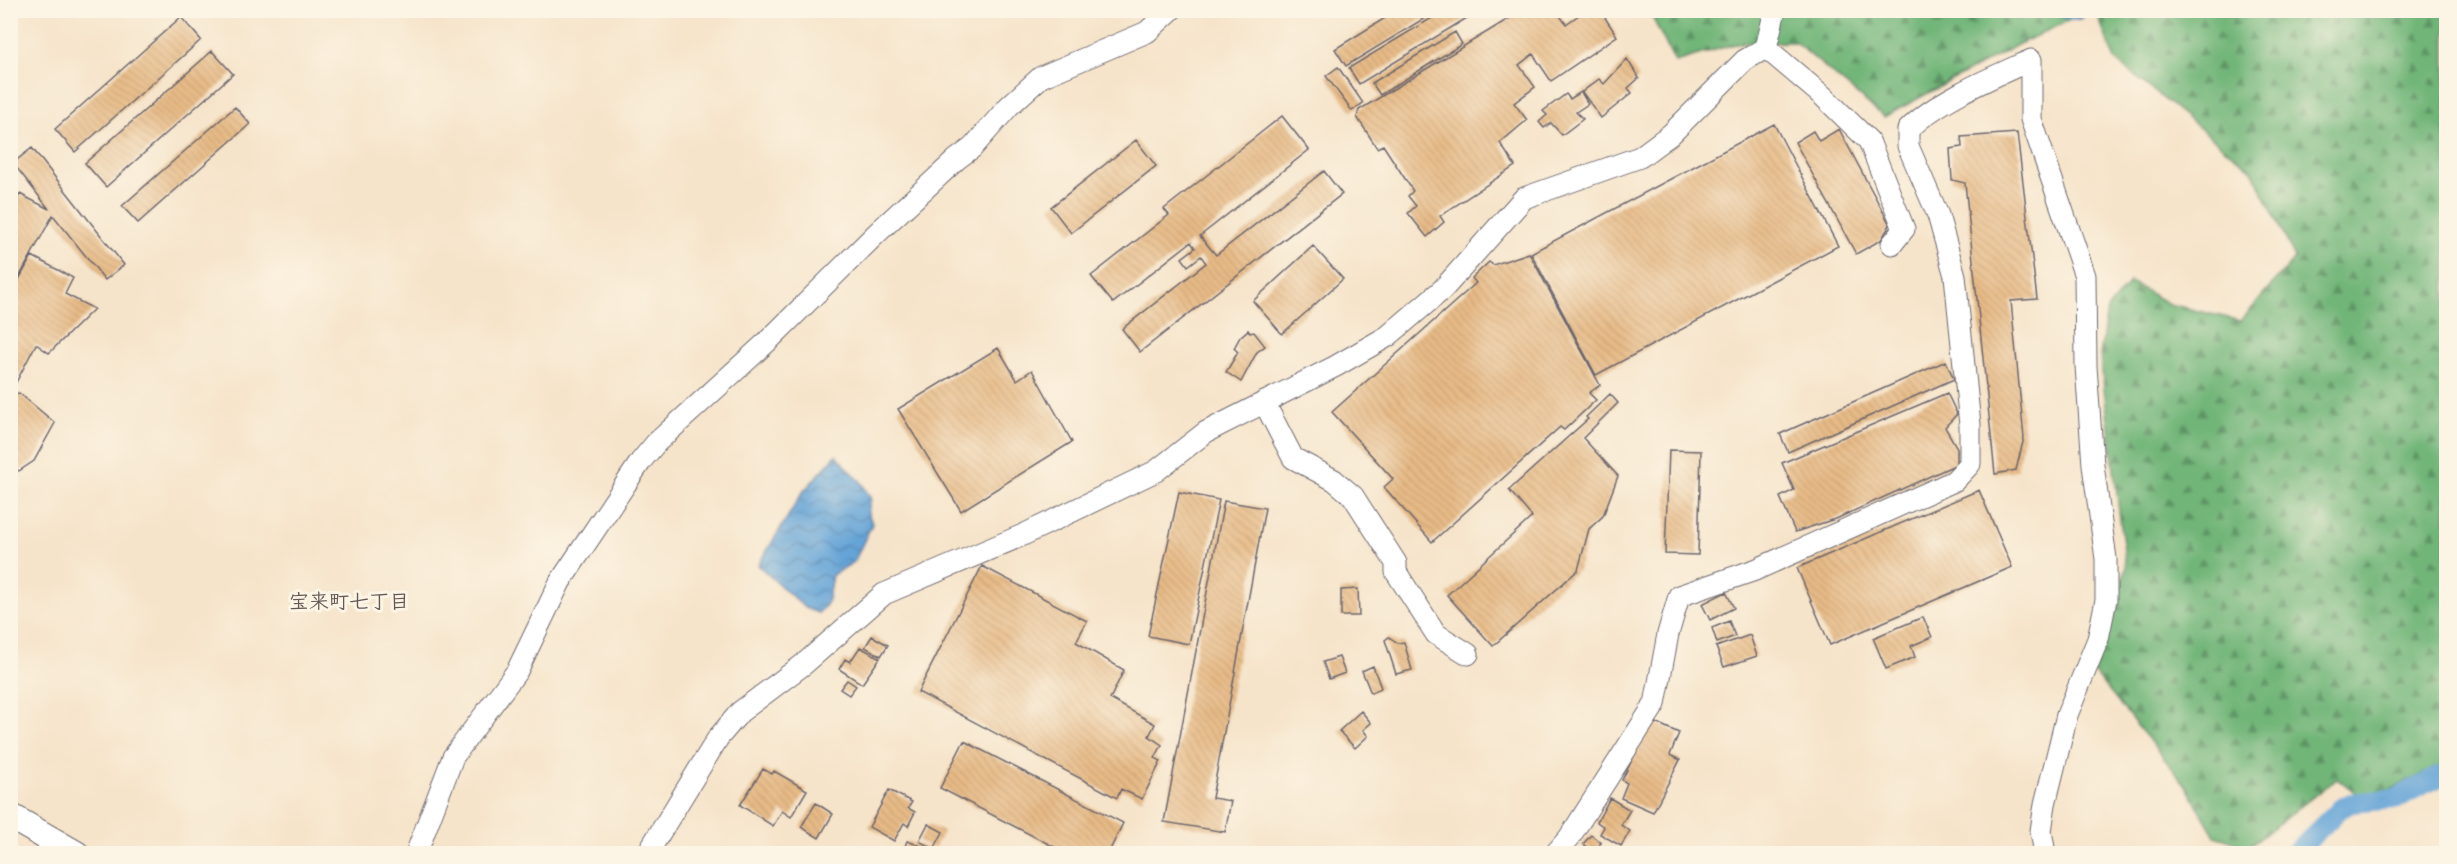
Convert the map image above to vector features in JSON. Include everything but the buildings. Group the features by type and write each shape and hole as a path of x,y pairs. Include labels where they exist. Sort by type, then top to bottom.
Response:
{"street":[{"path":"416,854 453,757 518,672 561,582 641,461 656,443 768,341 877,233 957,159 972,148 1009,106 1041,77 1147,32 1171,10"},
{"path":"646,854 718,738 740,712 804,664 884,594 1023,535 1156,471 1206,432 1336,366 1388,336 1443,288 1524,198 1640,157 1671,134 1745,60 1766,48 1775,10"},
{"path":"1766,48 1824,97 1869,141 1904,229 1892,244"},
{"path":"1555,854 1569,838 1655,704 1668,634 1679,596 1755,570 1954,480 1970,464 1971,425 1955,276 1938,214 1908,146 1908,130 1921,117 1992,78 2031,60 2031,118 2085,276 2086,366 2093,465 2106,559 2106,600 2098,639 2067,715 2045,804 2041,831 2044,854"},
{"path":"1264,402 1293,458 1334,480 1353,496 1396,563 1396,572 1436,634 1468,654"},
{"path":"10,816 76,854"}],"green space":[{"path":"1649,11 2089,11 2019,44 1884,117 1795,42 1738,43 1675,62"},
{"path":"2096,11 2446,11 2446,763 2384,793 2357,794 2337,778 2249,847 2215,836 2185,784 2094,673 2126,568 2100,355 2107,309 2130,282 2169,304 2241,321 2295,258 2252,170 2115,60"}],"water":[{"path":"2054,11 2088,11 2081,19 2073,20 2063,18"},
{"path":"836,455 861,482 871,499 868,512 872,524 854,562 832,575 827,604 818,613 805,608 758,565 803,492"}],"waterway":[{"path":"2294,854 2340,809 2351,803 2395,799 2446,773"}],"district":[{"name":"宝来町七丁目","path":"349,601"}]}
